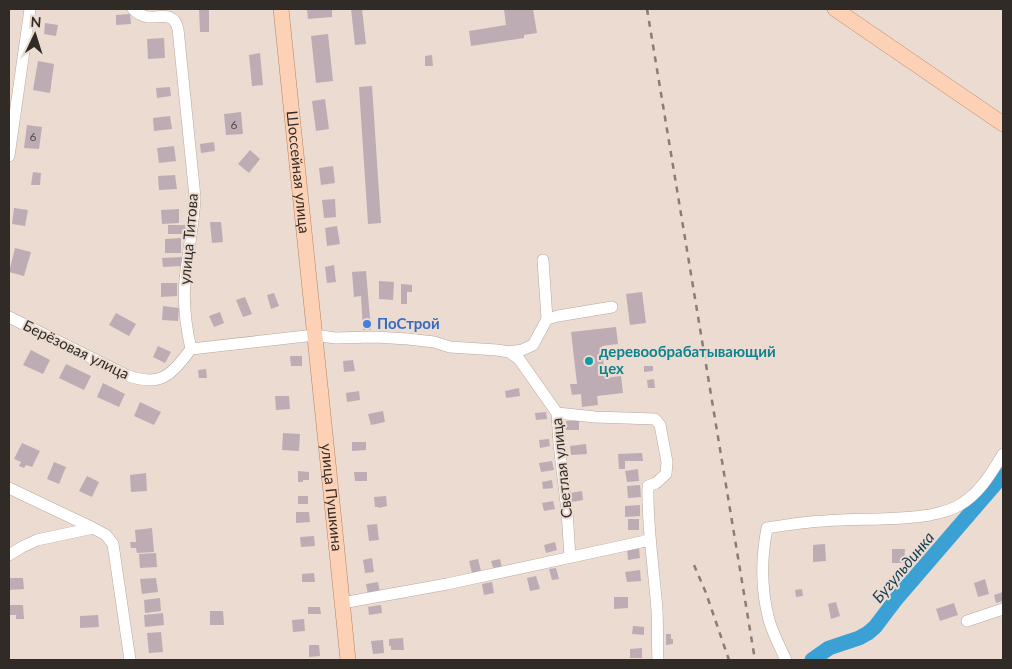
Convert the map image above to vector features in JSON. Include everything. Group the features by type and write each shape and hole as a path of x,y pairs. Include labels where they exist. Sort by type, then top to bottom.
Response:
{"main road":[{"name":"Шоссейная улица","path":"281,9 315,335"},
{"path":"835,9 1003,124"},
{"name":"улица Пушкина","path":"315,335 348,660"}],"street":[{"path":"9,156 30,9"},
{"name":"улица Титова","path":"133,9 148,17 163,16 171,18 178,29 195,197 184,294 184,314 191,349"},
{"path":"191,349 315,335 335,338 375,337 408,339 434,342 450,347 510,352 522,350 532,345 547,319 543,260"},
{"path":"547,319 612,307"},
{"name":"Берёзовая улица","path":"9,317 139,380 157,379 168,374 179,365 191,349"},
{"name":"Светлая улица","path":"510,352 519,359 557,413 558,444 567,511 570,557"},
{"path":"557,413 595,417 655,419 660,426 666,474 656,483 648,486 650,540 657,610 658,660"},
{"path":"786,660 770,622 762,581 767,528 824,521 918,517 939,513 956,507 972,495 990,476 1003,454"},
{"path":"9,488 93,528 106,535 113,544 130,660"},
{"path":"9,556 37,540 93,528"},
{"path":"342,603 447,584 650,540"},
{"path":"967,621 1003,609"}],"building":[{"path":"199,9 209,9 209,32 200,32"},
{"path":"307,9 332,9 332,17 308,19"},
{"path":"351,9 362,9 366,44 355,45"},
{"path":"504,9 533,9 537,33 524,35 524,38 471,46 469,31 506,25"},
{"path":"130,14 131,24 116,25 116,15"},
{"path":"45,23 58,25 56,36 44,34"},
{"path":"328,34 333,81 316,83 311,36"},
{"path":"164,38 165,58 148,59 147,39"},
{"path":"260,53 263,85 252,86 249,55"},
{"path":"432,55 433,66 425,66 425,56"},
{"path":"38,61 54,64 50,93 33,90"},
{"path":"372,86 381,223 368,224 359,87"},
{"path":"170,87 171,96 157,98 156,88"},
{"path":"325,99 329,129 316,131 312,101"},
{"path":"241,112 243,134 226,135 224,114"},
{"path":"170,116 172,129 154,131 153,118"},
{"path":"27,125 42,127 39,149 24,148"},
{"path":"214,142 215,151 201,153 200,144"},
{"path":"174,146 176,161 159,163 157,148"},
{"path":"250,150 260,159 249,173 238,164"},
{"path":"333,166 335,183 321,185 319,168"},
{"path":"33,172 41,173 40,185 31,185"},
{"path":"175,175 177,189 159,190 158,176"},
{"path":"335,199 336,217 324,218 322,200"},
{"path":"14,208 28,210 25,226 12,224"},
{"path":"179,209 179,223 162,224 161,210"},
{"path":"210,222 221,222 223,242 212,243"},
{"path":"168,225 185,225 186,234 168,234"},
{"path":"337,226 340,244 327,246 325,228"},
{"path":"181,238 181,253 165,253 165,239"},
{"path":"15,248 31,252 24,276 9,272"},
{"path":"182,257 182,266 163,267 162,258"},
{"path":"334,265 336,282 327,283 325,267"},
{"path":"366,271 371,330 363,330 361,296 354,297 352,272"},
{"path":"379,281 394,282 393,300 379,299"},
{"path":"161,283 177,283 177,296 161,297"},
{"path":"401,284 412,285 412,292 407,292 407,304 401,304"},
{"path":"642,292 646,323 630,325 626,294"},
{"path":"274,293 279,306 271,309 267,295"},
{"path":"245,297 252,314 243,317 236,300"},
{"path":"163,306 179,308 178,321 162,320"},
{"path":"220,312 224,323 214,327 209,316"},
{"path":"116,313 136,324 129,336 109,325"},
{"name":"деревообрабатывающий цех","path":"616,327 618,344 602,346 605,378 621,376 623,393 597,396 598,405 582,407 581,394 572,395 570,384 577,384 571,332"},
{"path":"158,346 171,352 165,363 153,357"},
{"path":"31,350 50,360 43,374 23,365"},
{"path":"290,356 302,356 302,366 291,366"},
{"path":"353,360 355,371 344,372 343,361"},
{"path":"66,364 91,376 84,390 59,378"},
{"path":"644,366 653,366 653,371 644,372"},
{"path":"206,369 207,378 199,378 198,370"},
{"path":"654,379 655,388 648,388 647,380"},
{"path":"103,383 125,394 119,407 97,397"},
{"path":"519,388 520,396 506,398 505,391"},
{"path":"359,391 360,400 347,402 346,393"},
{"path":"275,396 289,396 290,409 276,410"},
{"path":"140,402 161,412 154,425 134,416"},
{"path":"383,411 385,422 371,425 368,414"},
{"path":"546,412 547,419 536,420 535,413"},
{"path":"566,421 579,421 579,430 566,430"},
{"path":"283,433 300,434 299,451 282,450"},
{"path":"549,439 550,446 540,448 539,440"},
{"path":"352,442 366,442 366,450 352,451"},
{"path":"22,443 40,451 32,467 26,465 24,468 19,466 21,462 14,459"},
{"path":"586,444 587,454 571,455 570,446"},
{"path":"642,453 643,461 625,461 625,469 619,469 618,454"},
{"path":"552,461 554,470 541,472 539,463"},
{"path":"54,462 66,467 59,484 47,479"},
{"path":"638,469 639,481 627,482 625,471"},
{"path":"298,471 309,472 309,480 298,482"},
{"path":"354,472 367,472 367,481 355,481"},
{"path":"146,473 147,491 131,492 130,475"},
{"path":"87,476 99,482 92,497 79,491"},
{"path":"552,480 553,488 543,489 542,482"},
{"path":"640,485 641,497 628,498 627,486"},
{"path":"582,491 583,500 572,502 570,493"},
{"path":"298,496 308,496 308,504 298,504"},
{"path":"386,496 387,506 375,507 374,497"},
{"path":"553,501 555,509 544,511 542,503"},
{"path":"640,505 640,516 625,517 625,506"},
{"path":"296,512 309,512 310,522 296,523"},
{"path":"628,519 639,519 639,530 628,530"},
{"path":"377,524 379,540 369,541 367,525"},
{"path":"152,528 154,552 137,553 136,548 131,548 130,542 136,542 135,530"},
{"path":"314,536 315,546 301,547 300,537"},
{"path":"555,542 557,550 546,553 544,545"},
{"path":"825,544 826,561 813,562 813,545"},
{"path":"639,548 640,558 628,560 627,549"},
{"path":"892,549 905,549 904,563 892,563"},
{"path":"156,553 157,567 140,568 139,554"},
{"path":"372,558 374,572 365,573 363,560"},
{"path":"478,559 481,571 472,573 469,561"},
{"path":"500,559 502,568 494,570 491,561"},
{"path":"556,568 559,579 552,580 549,569"},
{"path":"640,570 641,581 627,582 625,572"},
{"path":"314,573 315,582 302,582 302,574"},
{"path":"536,576 540,589 530,591 527,578"},
{"path":"9,578 23,578 24,589 9,590"},
{"path":"156,578 158,592 142,594 140,579"},
{"path":"985,579 989,594 978,597 974,583"},
{"path":"378,582 380,592 368,594 366,584"},
{"path":"492,582 494,593 484,595 482,584"},
{"path":"802,589 803,596 796,597 795,590"},
{"path":"1003,592 1003,601 996,603 994,595"},
{"path":"614,597 628,597 628,608 614,609"},
{"path":"160,598 161,611 145,613 144,600"},
{"path":"836,602 840,616 831,619 828,604"},
{"path":"954,603 958,615 940,621 936,609"},
{"path":"9,605 23,605 24,619 16,619 16,615 9,615"},
{"path":"381,605 382,613 369,615 368,607"},
{"path":"308,607 320,607 321,614 308,614"},
{"path":"210,611 223,611 224,625 210,625"},
{"path":"163,613 164,625 145,627 144,615"},
{"path":"98,615 99,627 80,628 80,616"},
{"path":"304,619 305,631 293,632 292,620"},
{"path":"633,626 644,627 644,635 632,634"},
{"path":"161,632 163,652 149,653 147,633"},
{"path":"666,634 671,634 673,644 666,645"},
{"path":"403,638 404,650 391,650 389,639"},
{"path":"383,640 384,653 373,654 371,641"},
{"path":"309,645 319,645 320,656 309,657"},
{"path":"642,648 642,658 630,658 630,649"}],"waterway":[{"name":"Бугульдинка","path":"812,660 829,648 859,638 875,627 897,598 1003,475"}],"railway":[{"path":"647,9 755,660"},
{"path":"694,565 706,593 729,660"}],"place":[{"name":"ПоСтрой","path":"367,324"},
{"name":"деревообрабатывающий цех","path":"589,361"}]}
